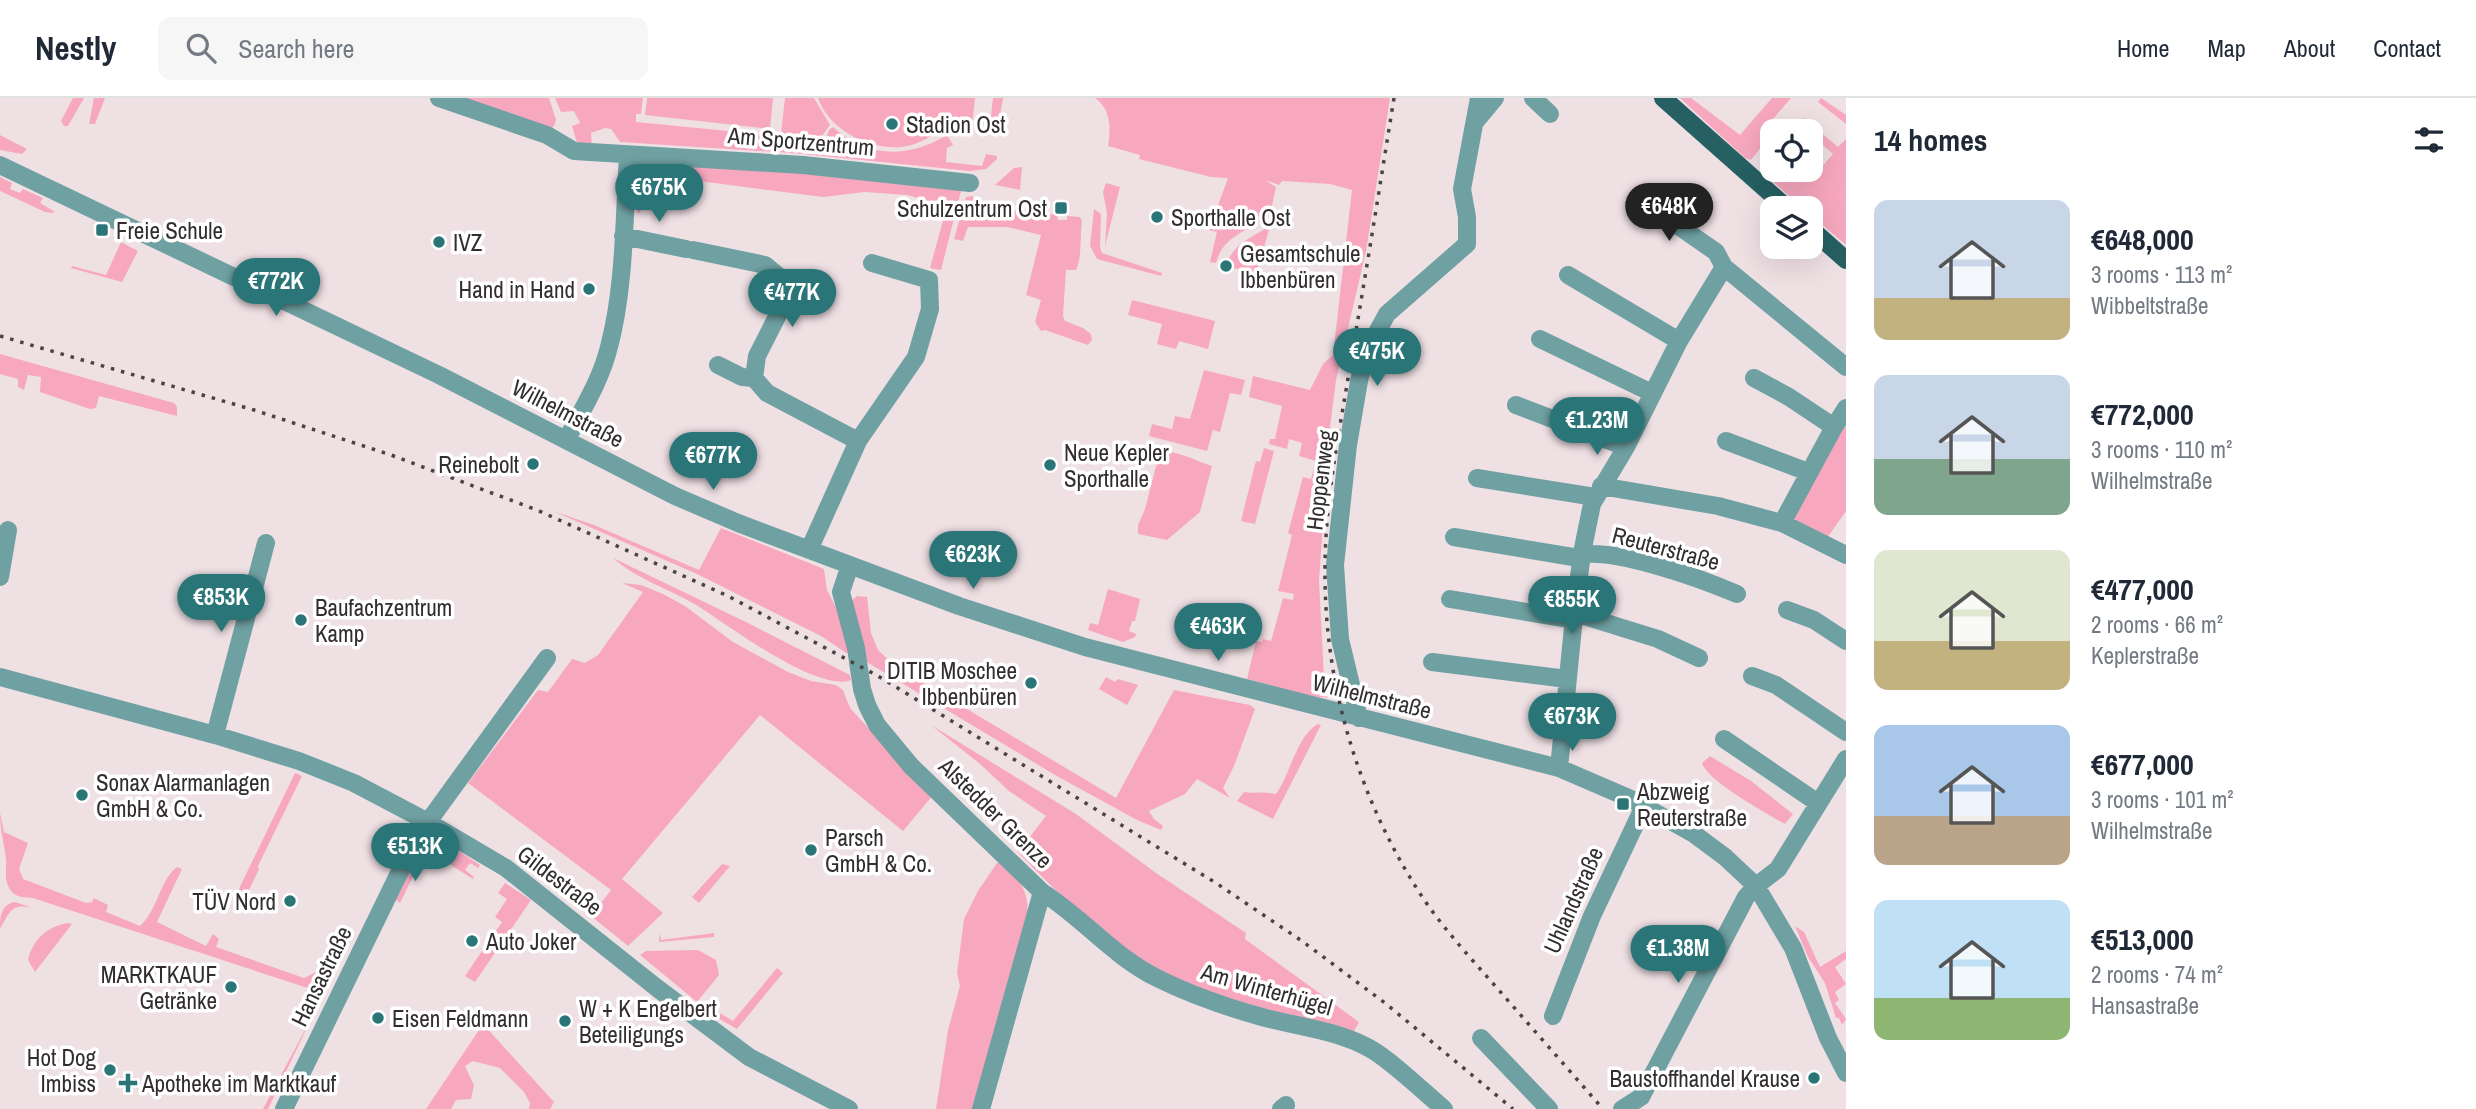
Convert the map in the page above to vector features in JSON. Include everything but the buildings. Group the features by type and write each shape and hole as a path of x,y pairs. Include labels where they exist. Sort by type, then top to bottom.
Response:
{"main road":[{"path":"1663,98 1773,196"},
{"path":"1823,240 1846,260"}],"street":[{"name":"Am Sportzentrum","path":"439,98 547,135 574,151 803,164 970,183"},
{"name":"Hoppenweg","path":"1359,718 1340,639 1335,565 1348,445 1359,381 1365,354 1387,314 1467,244 1467,217 1462,189 1479,98"},
{"path":"1475,121 1495,98"},
{"path":"1533,98 1550,114"},
{"path":"567,439 594,387 609,348 618,299 628,156"},
{"name":"Wilhelmstraße","path":"0,165 439,375 675,496 809,550 968,610 1085,647 1559,768 1644,806 1694,834 1725,857 1756,886 1793,948 1828,1038 1846,1073"},
{"path":"1638,198 1716,252 1724,267 1846,366"},
{"path":"623,236 765,265 783,280 786,299 757,356 754,378"},
{"path":"809,550 858,442 916,357 930,309 929,280 872,262"},
{"name":"Reuterstraße","path":"1559,768 1582,553 1592,504 1626,447 1679,341 1724,267"},
{"path":"1568,275 1679,341"},
{"path":"1540,339 1652,393"},
{"path":"718,365 742,377 754,378 767,393 858,442"},
{"path":"1754,378 1834,427"},
{"path":"1516,405 1626,447"},
{"path":"1782,523 1846,408"},
{"path":"1726,441 1808,472"},
{"name":"Reuterstraße","path":"1477,478 1598,492"},
{"path":"1598,492 1718,506 1782,523 1846,555"},
{"path":"0,577 8,530"},
{"name":"Reuterstraße","path":"1454,537 1573,557 1582,553 1609,555 1705,581 1737,594"},
{"path":"215,735 266,543"},
{"name":"Alstedder Grenze","path":"849,565 841,592 856,648 862,690 877,725 911,766 1042,892 981,1109"},
{"path":"1450,599 1562,618 1584,616 1658,639 1699,658"},
{"path":"1787,610 1814,620 1846,641"},
{"name":"Hansastraße","path":"284,1109 405,860 428,822 547,658"},
{"path":"1432,662 1567,679"},
{"path":"1752,676 1776,685 1846,732"},
{"name":"Gildestraße","path":"0,677 215,735 299,761 354,783 506,868 749,1057 849,1109"},
{"path":"1724,739 1818,803"},
{"path":"1622,1109 1641,1097 1746,897 1778,869 1846,759"},
{"name":"Uhlandstraße","path":"1553,1016 1592,916 1644,806"},
{"name":"Am Winterhügel","path":"1042,892 1067,907 1124,957 1155,977 1208,1001 1342,1036 1372,1050 1444,1109"},
{"path":"1481,1038 1549,1109"}],"shaded area":[{"path":"73,98 84,98 68,126 64,126 61,121"},
{"path":"94,98 105,98 95,124 89,124"},
{"path":"455,98 549,98 556,120 550,129"},
{"path":"555,98 643,98 641,114 636,114 636,122 778,136 781,134 785,98 814,98 830,125 822,136 821,144 824,144 829,130 833,127 860,145 889,152 918,148 947,135 953,145 947,148 946,162 982,166 986,154 997,156 997,159 986,169 970,171 793,153 620,142 611,129 605,128 591,133 592,148 577,143 572,126 580,123 574,111 561,112"},
{"path":"647,98 773,98 770,129 645,115"},
{"name":"Stadion Ost","path":"818,98 975,98 972,125 950,122 916,144 889,147 852,136 831,120"},
{"path":"993,98 1003,98 997,134 989,133"},
{"path":"1095,98 1390,98 1366,251 1336,380 1329,435 1319,581 1324,677 1331,697 1302,694 1247,679 1256,641 1271,641 1283,598 1293,600 1294,594 1278,591 1292,535 1288,533 1303,477 1311,479 1316,461 1299,456 1302,443 1289,439 1287,449 1269,444 1270,439 1275,439 1282,406 1249,397 1253,376 1310,390 1323,364 1333,355 1352,190 1330,184 1282,181 1279,185 1265,180 1276,187 1270,215 1231,239 1216,263 1210,262 1217,232 1209,230 1228,178 1211,177 1139,159 1140,155 1108,146 1109,119"},
{"path":"1680,98 1691,98 1740,135 1772,98 1791,98 1773,119 1760,119 1760,149 1751,160 1745,158"},
{"path":"1821,98 1846,115 1846,124 1818,102"},
{"path":"1823,134 1838,147 1846,139 1846,245 1823,225 1823,196 1789,196 1773,182 1823,182 1823,165 1833,154 1823,145"},
{"path":"0,135 27,149 22,154 0,150"},
{"path":"704,164 962,187 941,270 930,268 947,206 907,195 865,192 823,197 691,180 652,181 646,188 640,212 637,213 641,173 646,167"},
{"path":"1022,167 1020,190 995,185 1014,168"},
{"path":"0,177 12,183 10,189 20,193 23,189 43,198 40,203 55,212 45,212 0,191"},
{"path":"1106,183 1120,187 1105,246 1107,213 1103,192"},
{"path":"971,196 992,206 1057,215 1058,220 1067,220 1067,216 1080,217 1079,259 1076,270 1066,270 1063,316 1065,321 1091,334 1092,340 1088,345 1045,330 1041,331 1035,322 1041,300 1026,295 1041,235 1007,227 968,227 963,241 954,239 966,197"},
{"path":"1094,209 1101,214 1102,253 1162,273 1161,276 1097,259 1090,246"},
{"path":"1265,229 1269,230 1256,274 1226,266 1236,248"},
{"path":"121,242 138,251 122,282 71,268 72,266 106,275"},
{"path":"1132,300 1215,321 1208,349 1179,341 1176,349 1157,344 1162,324 1128,315"},
{"path":"0,354 174,403 177,416 99,396 96,408 90,409 40,392 41,377 28,375 24,390 18,387 18,379 0,374"},
{"path":"1204,370 1245,380 1241,395 1230,393 1220,432 1213,430 1207,451 1149,436 1152,424 1172,429 1175,416 1190,419"},
{"path":"1846,417 1846,511 1827,538 1795,522 1793,516"},
{"path":"1264,448 1274,451 1255,524 1241,521 1256,461 1260,462"},
{"path":"1160,451 1180,454 1212,466 1200,512 1167,540 1138,534 1138,525 1145,509"},
{"path":"553,511 594,525 699,570 721,528 824,569 827,590 841,617 851,652 846,653 821,636 697,574"},
{"path":"613,558 850,675 851,680 836,681 817,677 796,667 698,606 633,572"},
{"path":"622,583 641,585 663,594 685,606 733,642 788,672 811,681 836,685 843,690 850,708 902,765 934,794 903,831 760,715 622,879 663,913 628,946 591,916 611,890 468,783 538,690 548,692 572,659 585,663 598,655 643,592"},
{"path":"1108,589 1140,599 1135,621 1132,621 1129,631 1136,634 1135,637 1123,642 1088,630 1090,623 1098,625"},
{"path":"857,596 867,597 871,633 878,650 895,666 1116,798 1174,690 1250,705 1255,709 1223,788 1230,798 1197,779 1185,794 1149,811 1163,826 1161,830 1137,820 1055,775 865,661 851,601"},
{"path":"1106,677 1115,682 1118,679 1138,685 1127,705 1099,689"},
{"path":"1318,724 1321,725 1273,819 1237,801 1244,792 1276,794 1299,746"},
{"path":"931,725 1076,814 1156,873 1246,933 1245,939 1359,1022 1352,1035 1228,1003 1169,976 1114,940 1064,898 1018,852 1046,816 1009,791"},
{"path":"1710,756 1751,781 1793,814 1785,824 1725,787 1702,763"},
{"path":"295,773 302,776 247,894 235,897"},
{"path":"0,813 4,832 28,843 19,869 23,879 86,903 92,902 94,898 108,905 106,912 140,926 151,912 166,880 177,867 182,869 157,922 206,946 213,934 219,939 216,947 304,978 326,967 341,944 348,947 323,993 33,898 16,895 6,880"},
{"path":"438,845 456,849 480,865 478,868 470,863 465,870 473,879 435,855 421,860 400,903 396,900 412,867 423,853"},
{"path":"1005,862 1024,889 1027,922 972,1109 936,1109 948,1030 960,986 957,973 964,919 978,891 997,863"},
{"path":"722,864 730,866 699,903 692,897"},
{"path":"505,883 531,900 475,982 465,976 502,922 495,917 507,899 498,893"},
{"path":"15,902 33,908 20,907 12,910 0,929 4,908"},
{"path":"67,923 72,924 35,972 28,960 33,946 47,931"},
{"path":"1795,926 1804,932 1820,967 1846,951 1846,959 1835,967 1846,984 1835,992 1839,1000 1835,1003 1846,1019 1842,1025 1839,1018 1836,1018 1825,983 1808,957"},
{"path":"660,932 661,940 714,933 714,937 659,942"},
{"path":"698,950 716,960 719,975 697,1002 640,955 646,951"},
{"path":"777,968 783,973 737,1029 714,1016 718,1012 733,1021"},
{"path":"314,1013 268,1109 263,1109"},
{"path":"483,1024 554,1102 550,1109 529,1109 530,1103 524,1092 500,1068 473,1061 465,1066 474,1085 471,1099 456,1100 451,1109 426,1109"}],"railway":[{"path":"1394,98 1330,490 1325,569 1326,611 1337,693 1347,733 1375,811 1414,884 1453,938 1603,1109"},
{"path":"0,336 254,410 391,455 537,510 728,596 878,676 1216,883 1302,941 1385,1003 1513,1109"}],"place":[{"name":"Stadion Ost","path":"892,124"},
{"name":"Schulzentrum Ost","path":"1061,208"},
{"name":"Sporthalle Ost","path":"1157,217"},
{"name":"Freie Schule","path":"102,230"},
{"name":"IVZ","path":"439,242"},
{"name":"Gesamtschule Ibbenbüren","path":"1226,266"},
{"name":"Hand in Hand","path":"589,289"},
{"name":"Reinebolt","path":"533,464"},
{"name":"Neue Kepler Sporthalle","path":"1050,465"},
{"name":"Baufachzentrum Kamp","path":"301,620"},
{"name":"DITIB Moschee Ibbenbüren","path":"1031,683"},
{"name":"Sonax Alarmanlagen GmbH & Co.","path":"82,795"},
{"name":"Abzweig Reuterstraße","path":"1623,804"},
{"name":"Parsch GmbH & Co.","path":"811,850"},
{"name":"TÜV Nord","path":"290,901"},
{"name":"Auto Joker","path":"472,941"},
{"name":"MARKTKAUF Getränke","path":"231,987"},
{"name":"Eisen Feldmann","path":"378,1018"},
{"name":"W + K Engelbert Beteiligungs","path":"565,1021"},
{"name":"Hot Dog Imbiss","path":"110,1070"},
{"name":"Baustoffhandel Krause","path":"1814,1078"},
{"name":"Apotheke im Marktkauf","path":"128,1083"}]}
